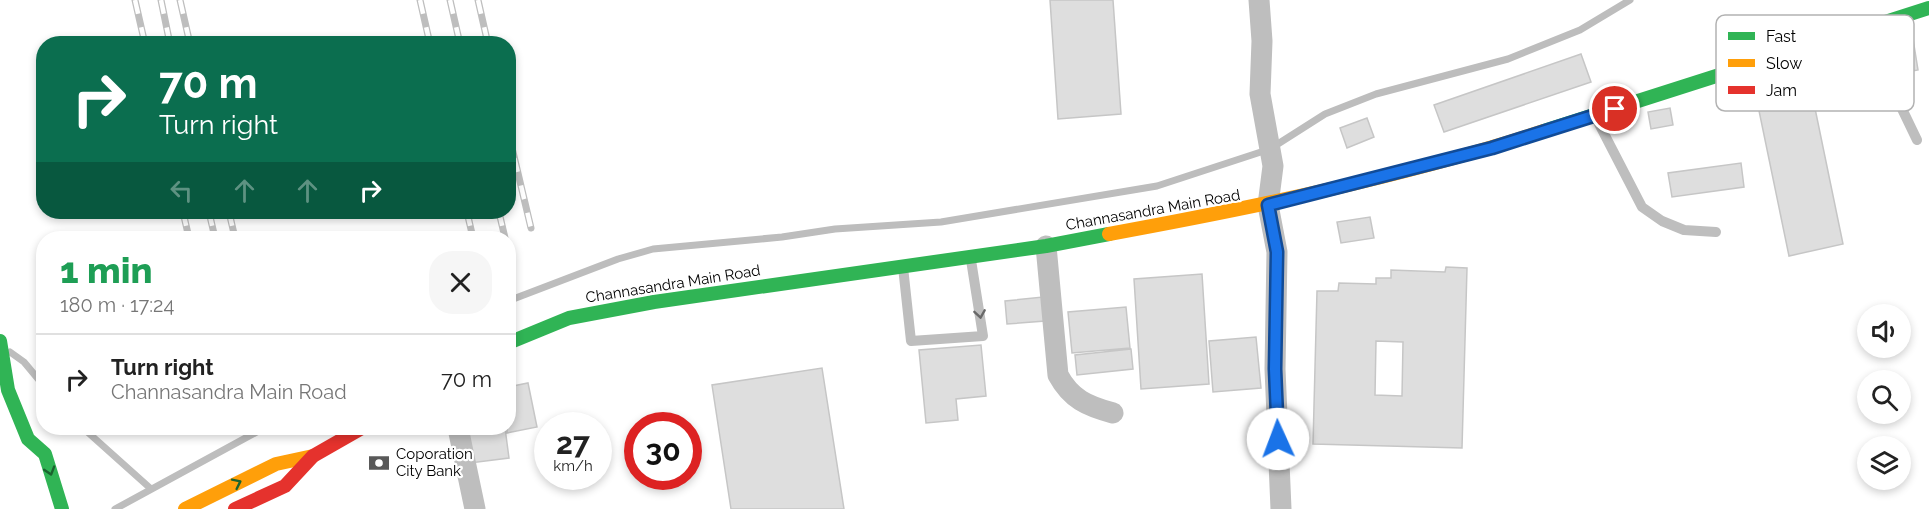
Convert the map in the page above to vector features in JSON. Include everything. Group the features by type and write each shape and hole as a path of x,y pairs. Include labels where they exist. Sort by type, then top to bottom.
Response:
{"main road":[{"name":"Channasandra Main Road","path":"1907,15 1929,8"},
{"name":"Channasandra Main Road","path":"516,340 569,318 654,302 1046,246 1268,205 1492,148 1716,76"},
{"path":"0,341 2,381 28,439 28,455"},
{"path":"244,507 285,486 313,456 350,435"},
{"path":"28,439 45,454 62,509"},
{"path":"184,509 276,464 313,456"}],"street":[{"path":"1259,0 1262,41 1260,94 1273,166 1268,205 1277,252 1275,369 1281,509"},
{"path":"1046,246 1058,375 1066,390 1077,399 1113,412"},
{"path":"460,435 475,509"}],"lane":[{"path":"1903,111 1917,140"},
{"path":"1594,115 1642,207 1662,221 1684,230 1716,232"},
{"path":"903,267 911,342 983,336 970,256"}],"building":[{"path":"1050,0 1113,0 1121,114 1058,119"},
{"path":"1914,45 1918,70 1914,71"},
{"path":"1581,54 1591,82 1444,132 1434,105"},
{"path":"1670,108 1673,125 1651,129 1648,112"},
{"path":"1759,111 1816,111 1843,244 1789,256"},
{"path":"1367,118 1374,137 1347,148 1340,128"},
{"path":"1741,163 1744,187 1672,197 1668,173"},
{"path":"1370,217 1374,238 1341,243 1337,222"},
{"path":"1446,267 1467,268 1462,448 1313,444 1317,291 1338,291 1339,283 1376,284 1376,278 1391,278 1391,270 1445,272","holes":["1376,341 1403,342 1402,396 1375,395"]},
{"path":"1202,274 1209,384 1141,389 1134,279"},
{"path":"1043,297 1045,321 1007,324 1005,301"},
{"path":"1126,307 1130,348 1072,353 1068,312"},
{"path":"1256,337 1261,388 1213,392 1209,341"},
{"path":"981,345 986,396 956,399 958,420 926,423 919,350"},
{"path":"1131,349 1133,369 1077,375 1075,355"},
{"path":"822,368 844,509 731,509 712,385"},
{"path":"528,383 534,412 534,428 516,431 516,385"},
{"path":"466,435 506,435 509,458 470,463"}],"waterway":[{"path":"516,298 618,259 653,249 782,237 835,229 941,222 1157,186 1270,149 1325,114 1376,94 1508,59 1580,30 1630,0"},
{"path":"10,352 24,362 36,376"},
{"path":"91,435 150,488"},
{"path":"115,509 251,435"}],"railway":[{"path":"135,0 143,36"},
{"path":"161,0 168,36"},
{"path":"180,0 188,36"},
{"path":"420,0 428,36"},
{"path":"450,0 458,36"},
{"path":"478,0 486,36"},
{"path":"516,165 531,228"},
{"path":"185,219 187,231"},
{"path":"211,219 213,231"},
{"path":"231,219 233,231"},
{"path":"469,219 471,231"},
{"path":"501,219 503,231"}],"traffic: fast":[{"path":"1907,15 1929,8"},
{"path":"1544,131 1716,76"},
{"path":"516,340 569,318 654,302 1046,246 1109,234"},
{"path":"0,341 8,390 28,439 45,454 62,509"}],"traffic: slow":[{"path":"1109,234 1219,213 1383,177 1544,131"},
{"path":"185,509 276,464 313,456"}],"traffic: jam":[{"path":"235,509 285,486 313,456 350,435"}],"place":[{"name":"Coporation City Bank","path":"379,463"}],"route":[{"path":"1278,439 1275,369 1277,252 1268,205 1492,148 1615,109"}]}
